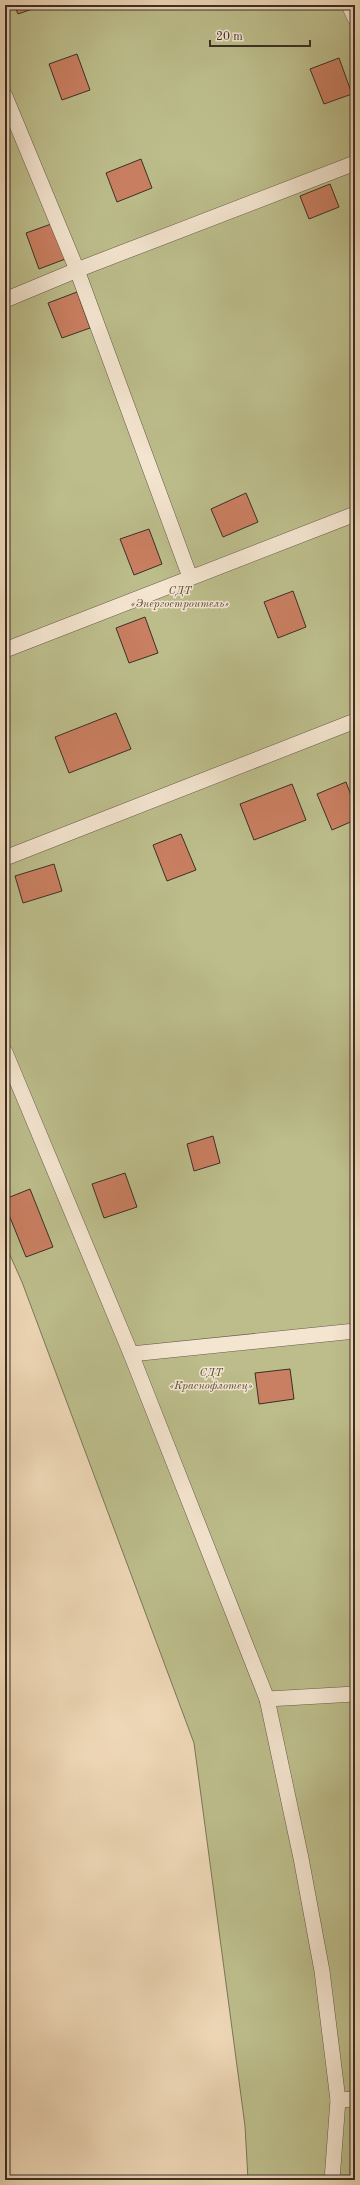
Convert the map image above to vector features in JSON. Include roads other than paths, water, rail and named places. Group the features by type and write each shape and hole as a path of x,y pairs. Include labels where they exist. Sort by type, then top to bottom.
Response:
{"lane":[{"path":"350,5 355,18"},
{"path":"5,96 76,270 190,577"},
{"path":"5,300 76,270 355,163"},
{"path":"5,650 355,514"},
{"path":"5,858 355,721"},
{"path":"5,1052 130,1354 267,1699 301,1858 322,1971 338,2100 332,2180"},
{"path":"130,1354 355,1331"},
{"path":"267,1699 355,1694"},
{"path":"338,2100 355,2099"}],"park label":[{"name":"СДТ «Энергостроитель»","path":"180,596"},
{"name":"СДТ «Краснофлотец»","path":"211,1378"}]}
